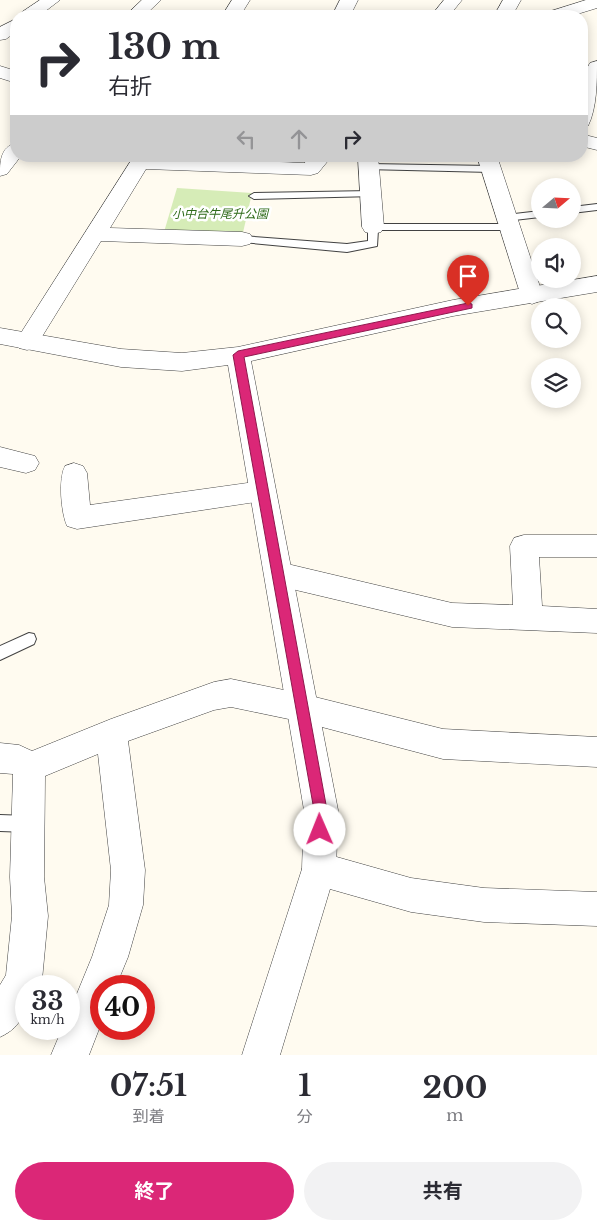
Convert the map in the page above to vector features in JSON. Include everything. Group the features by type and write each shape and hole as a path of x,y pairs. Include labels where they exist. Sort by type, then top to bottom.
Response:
{"street":[{"path":"37,10 51,0"},
{"path":"141,10 152,0"},
{"path":"445,10 453,0"},
{"path":"572,10 597,2"},
{"path":"588,98 597,67"},
{"path":"0,170 10,157"},
{"path":"27,342 141,162"},
{"path":"180,162 311,169 317,162"},
{"path":"369,162 373,227"},
{"path":"489,162 532,296"},
{"path":"95,234 242,239"},
{"path":"0,336 121,358 182,362 238,355 453,308 597,284"},
{"path":"238,355 321,810 319,869 261,1055"},
{"path":"0,457 26,463"},
{"path":"74,473 77,518 262,491"},
{"path":"528,618 524,546 597,546"},
{"path":"279,574 452,615 597,621"},
{"path":"0,1018 24,980 30,916 27,877 14,824 14,762 111,733 214,696 231,693 303,708 443,744 597,752"},
{"path":"70,1055 110,957 126,905 128,870 111,733"},
{"path":"319,869 420,896 484,905 597,909"}],"lane":[{"path":"369,162 489,162"},
{"path":"254,196 371,194"},
{"path":"581,209 597,207"},
{"path":"242,239 347,248 373,244 373,227 507,223 531,216"},
{"path":"0,653 28,639"}],"green space":[{"name":"小中台牛尾升公園","path":"177,188 252,193 242,237 164,232"}],"route":[{"path":"320,830 321,810 238,355 468,306"}]}
